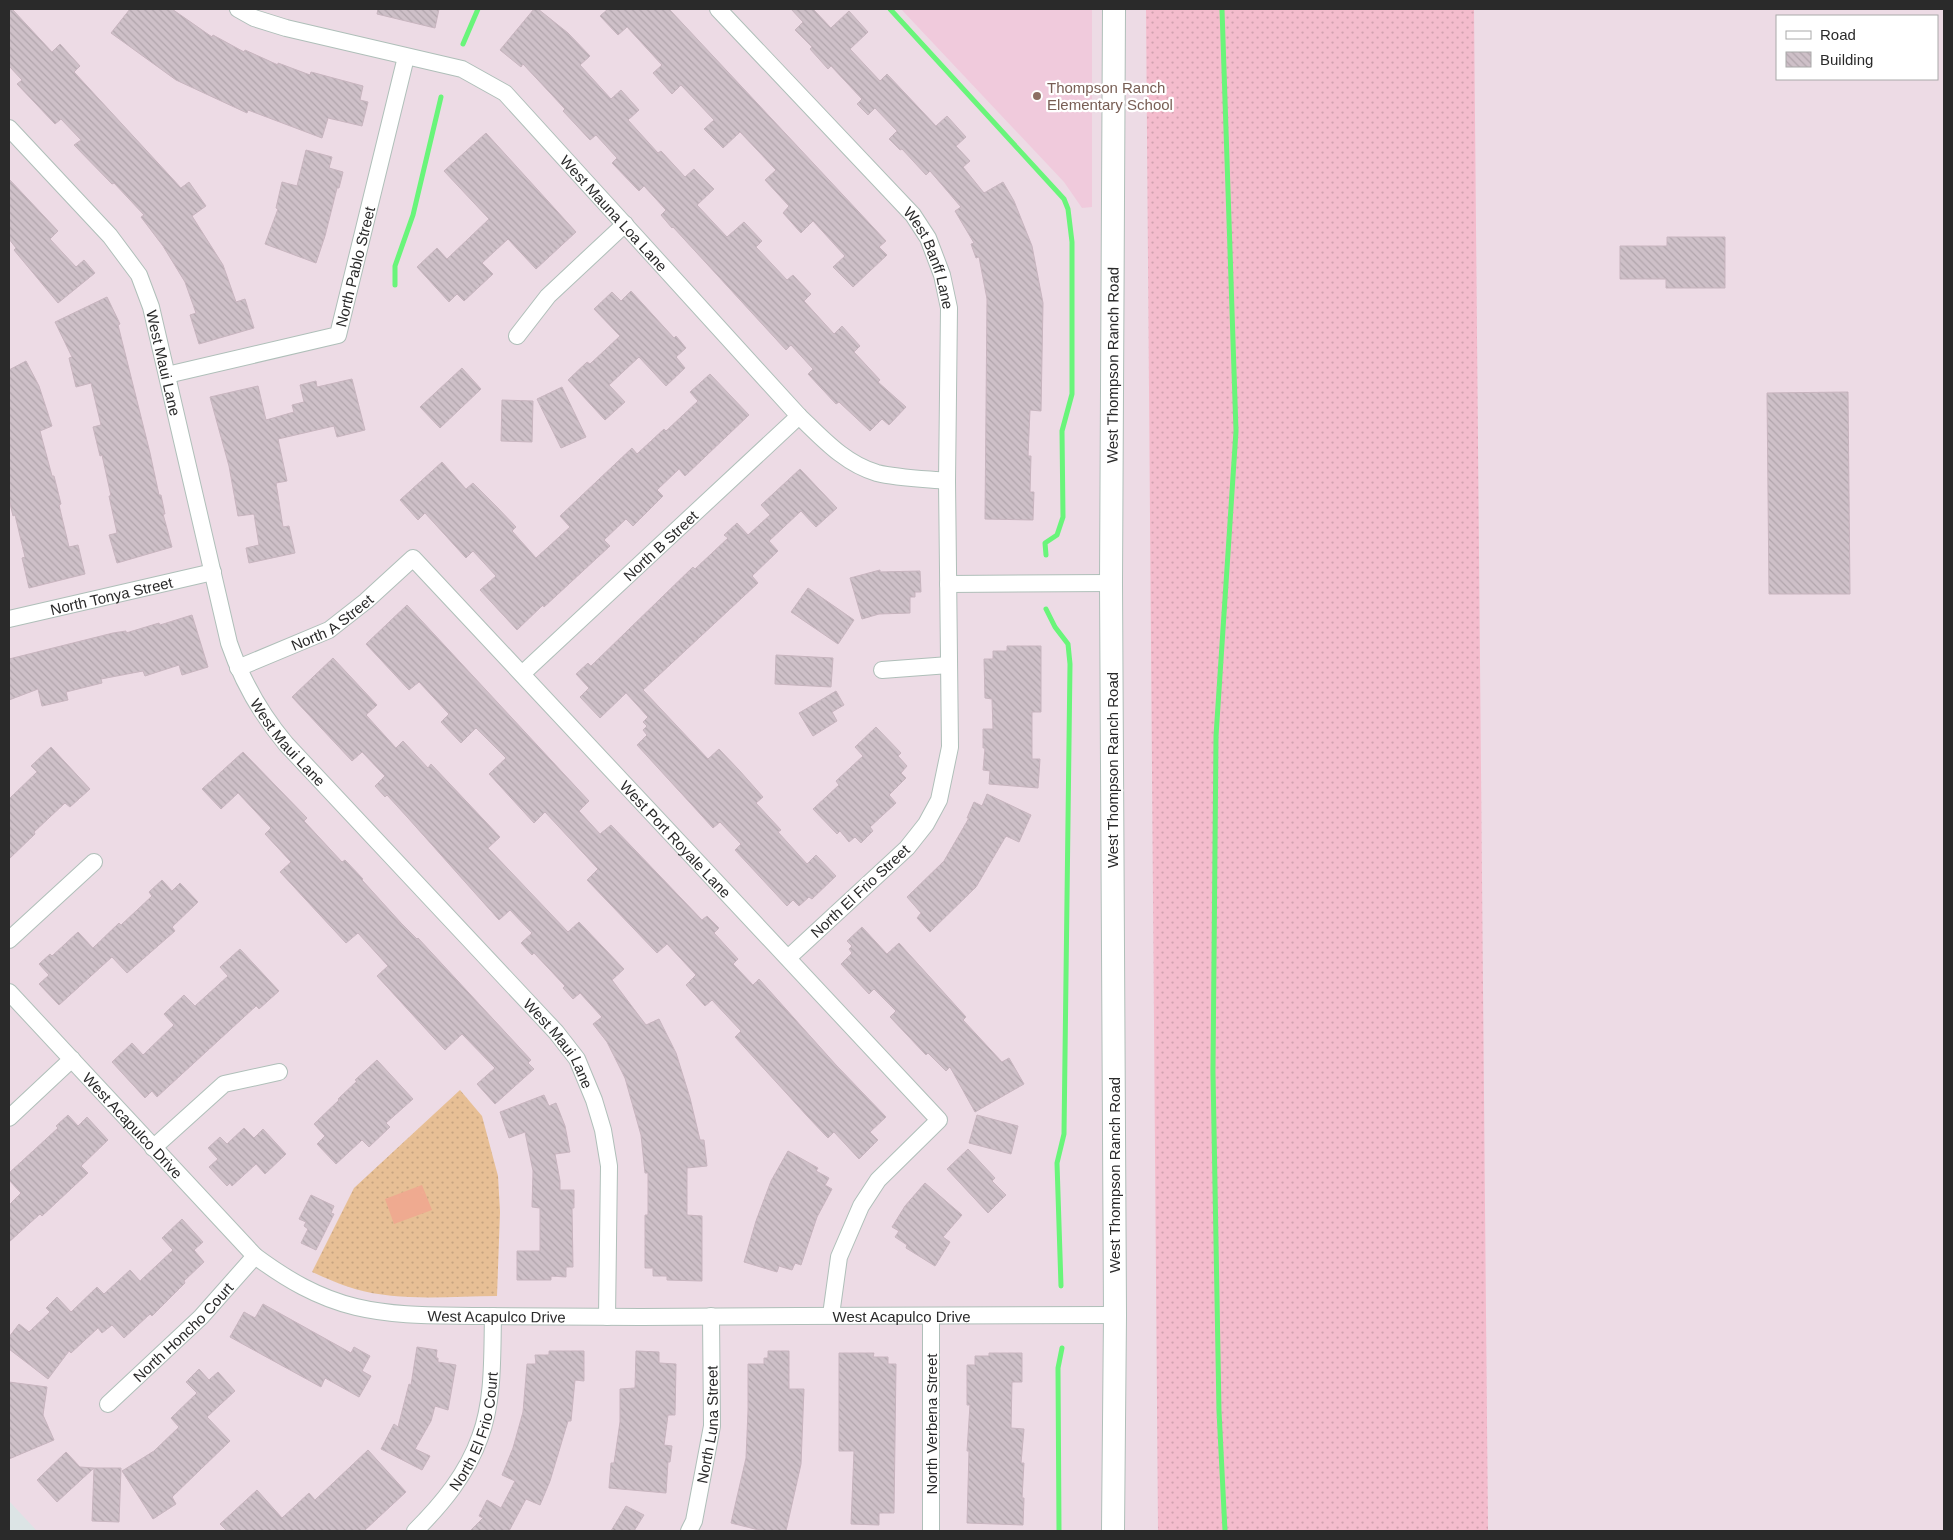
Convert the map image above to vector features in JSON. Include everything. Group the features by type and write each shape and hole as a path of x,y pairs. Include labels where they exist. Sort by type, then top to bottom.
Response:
{"main road":[{"name":"West Thompson Ranch Road","path":"1113,1531 1111,583 1114,9"}],"street":[{"name":"West Mauna Loa Lane","path":"238,9 254,18 286,28 462,69 505,93 799,416 838,452 857,464 878,473 947,481"},
{"name":"West Banff Lane","path":"718,9 913,215 928,238 942,275 949,308 948,584"},
{"name":"North Pablo Street","path":"167,375 338,335 406,57"},
{"name":"West Maui Lane","path":"9,128 110,236 139,275 151,307 230,643 238,668 258,706 286,744 556,1032 577,1059 594,1100 603,1130 609,1166 607,1317"},
{"path":"517,336 548,296 625,224"},
{"name":"North B Street","path":"522,674 799,416"},
{"name":"West Port Royale Lane","path":"413,558 939,1120 878,1180 861,1206 839,1257 831,1315"},
{"name":"North A Street","path":"238,668 329,630 366,601 413,558"},
{"name":"North Tonya Street","path":"9,619 213,572"},
{"path":"948,584 1111,583"},
{"name":"North El Frio Street","path":"788,958 907,848 926,824 940,800 950,747 948,584"},
{"path":"882,670 949,665"},
{"path":"9,940 94,862"},
{"name":"West Acapulco Drive","path":"9,992 255,1256 284,1278 322,1296 356,1307 403,1315 607,1317 831,1315 931,1317 1114,1316"},
{"path":"9,1118 72,1059"},
{"path":"153,1148 224,1084 279,1072"},
{"name":"North Honcho Court","path":"108,1404 201,1316 255,1256"},
{"name":"North El Frio Court","path":"415,1531 434,1512 458,1482 481,1436 491,1378 493,1316"},
{"name":"North Luna Street","path":"689,1531 694,1521 712,1426 711,1316"},
{"name":"North Verbena Street","path":"931,1317 931,1531"}],"shaded area":[{"name":"Thompson Ranch Elementary School","path":"901,9 1092,9 1092,207 1082,208 1064,182"},
{"path":"460,1090 482,1116 498,1176 500,1212 497,1296 390,1296 355,1289 312,1272 354,1188"},
{"path":"422,1185 432,1210 394,1224 385,1199"},
{"path":"9,1501 37,1531 9,1531"}],"sand":[{"path":"1146,9 1474,9 1488,1531 1158,1531"}],"building":[{"path":"9,9 12,9 52,52 60,44 80,66 74,72 181,188 189,182 206,206 192,216 223,265 236,302 245,299 254,328 199,344 190,315 196,313 185,282 163,246 141,217 144,215 74,145 81,140 61,119 55,124 17,84 22,80 9,66"},
{"path":"130,9 172,9 212,37 213,35 244,52 245,50 278,65 278,63 310,75 311,72 363,86 360,100 368,102 362,126 328,118 322,138 248,110 247,113 176,80 111,33"},
{"path":"378,9 439,9 435,28 377,14"},
{"path":"534,9 538,9 568,33 590,56 580,65 611,99 621,90 639,110 628,120 658,153 661,151 685,177 694,169 714,189 697,205 727,237 744,222 762,241 756,247 787,280 793,275 811,294 804,301 834,334 842,326 860,346 854,352 880,380 878,382 906,407 889,425 882,419 870,431 839,402 836,404 808,374 813,369 791,345 786,350 672,228 661,215 666,210 644,186 639,191 612,163 617,158 596,135 590,140 563,111 565,109 523,64 521,67 500,50"},
{"path":"608,9 669,9 886,241 879,247 887,255 853,287 833,267 845,256 813,221 801,233 783,213 789,206 765,180 776,170 740,132 723,148 704,129 714,120 681,85 672,94 653,73 662,65 627,27 618,35 600,16"},
{"path":"791,9 813,9 831,28 849,11 868,32 850,49 880,81 887,74 936,126 947,116 966,137 956,146 970,161 963,167 984,193 1003,182 1014,201 1032,246 1043,303 1041,411 1030,410 1028,456 1031,456 1030,492 1034,492 1033,520 985,519 987,299 979,257 976,258 971,244 974,243 955,211 961,207 930,171 926,175 902,149 900,150 889,139 897,131 875,108 868,115 857,104 862,99 831,66 828,69 810,49 812,47 795,30 803,22"},
{"path":"486,133 576,232 536,269 508,239 482,263 493,274 464,301 457,294 449,302 417,267 437,248 447,259 489,219 444,171"},
{"path":"306,150 332,157 329,168 343,172 316,263 265,244 278,209 276,208 282,182 297,186"},
{"path":"9,179 58,231 50,239 76,267 84,260 95,273 58,303 14,250 16,248 9,239"},
{"path":"1667,237 1725,237 1725,288 1666,288 1666,279 1620,279 1620,246 1667,246"},
{"path":"631,291 674,338 676,336 686,348 676,357 685,368 666,386 639,357 609,385 625,402 605,420 568,380 587,362 590,364 620,336 594,309 612,292 621,301"},
{"path":"107,297 120,324 118,325 159,495 161,495 165,514 163,514 172,547 117,563 109,535 117,533 109,496 111,496 102,455 100,456 93,427 101,425 91,383 76,387 69,358 72,357 55,322"},
{"path":"26,361 39,386 52,426 40,431 61,504 59,505 69,547 78,545 85,574 29,588 22,558 25,557 15,515 13,516 9,499 9,370"},
{"path":"462,368 481,389 440,428 420,407"},
{"path":"710,374 749,415 685,476 679,469 657,490 663,496 633,526 626,519 604,540 610,546 517,630 480,590 496,576 473,551 466,558 425,513 418,520 400,500 442,462 466,489 473,483 497,507 516,527 512,531 536,558 570,527 560,516 632,448 637,454 664,429 666,431 698,401 690,392"},
{"path":"352,379 365,430 337,437 334,426 278,439 287,481 276,483 283,527 289,526 295,553 249,563 246,548 259,545 254,514 238,516 229,466 210,397 258,386 266,420 294,412 292,405 304,402 300,385 316,381 317,387"},
{"path":"562,387 586,437 561,448 537,399"},
{"path":"1848,392 1850,594 1769,594 1767,393"},
{"path":"502,400 533,401 532,442 501,441"},
{"path":"800,469 837,508 816,527 801,511 769,541 778,551 752,576 758,583 643,690 708,759 719,749 739,770 763,797 756,803 781,830 778,832 807,864 816,855 836,876 812,899 809,897 799,906 793,900 787,906 735,850 741,844 720,822 713,828 637,745 647,735 643,730 647,726 643,722 648,717 626,693 600,718 580,697 589,688 576,674 588,663 591,666 693,567 695,569 728,538 724,535 737,523 748,535 770,515 761,505"},
{"path":"880,570 880,572 920,571 921,592 915,592 915,597 910,597 910,613 879,614 862,619 850,578"},
{"path":"808,588 854,620 838,644 791,612"},
{"path":"407,605 589,801 579,811 600,834 611,825 702,920 707,916 719,928 714,933 738,959 733,964 753,985 759,979 836,1065 886,1117 870,1132 878,1140 859,1159 834,1132 828,1138 808,1117 735,1037 741,1031 712,1000 705,1006 686,985 696,975 667,944 657,953 587,880 598,869 545,812 534,823 489,774 506,758 476,728 461,743 441,722 449,714 419,682 409,690 366,644"},
{"path":"192,615 208,667 182,675 179,665 145,676 143,671 101,679 102,683 66,692 68,700 42,706 38,689 9,700 9,659 113,633 126,631 126,633 159,623 160,625"},
{"path":"1007,646 1041,646 1041,712 1032,712 1032,759 1040,759 1038,788 989,784 990,771 983,770 985,748 983,748 983,729 993,729 992,699 985,698 984,659 993,659 993,651 1007,651"},
{"path":"776,655 833,658 831,687 775,684"},
{"path":"333,658 377,705 366,715 396,748 403,741 428,768 431,764 500,837 488,848 568,932 579,922 624,969 612,980 646,1025 659,1019 676,1053 690,1098 700,1140 704,1140 707,1166 687,1168 687,1215 702,1216 702,1281 667,1280 667,1276 653,1276 653,1268 645,1268 645,1215 648,1215 648,1173 645,1173 641,1135 625,1078 607,1042 593,1024 602,1017 580,993 573,999 563,988 565,986 534,953 532,955 521,943 532,933 510,910 499,920 387,795 385,797 375,786 385,776 362,752 352,761 292,697"},
{"path":"836,691 844,705 832,712 837,721 813,736 799,713"},
{"path":"876,727 901,753 898,756 907,766 901,773 906,778 889,795 896,803 870,827 873,831 861,843 855,837 849,842 840,831 837,834 813,809 839,785 836,781 863,756 855,747"},
{"path":"51,747 90,789 70,807 65,803 9,859 9,799 37,772 31,766"},
{"path":"243,752 307,818 304,821 342,862 345,860 401,923 418,938 531,1060 528,1063 534,1069 495,1104 477,1084 495,1068 462,1034 445,1050 377,976 388,966 358,933 346,943 280,872 291,862 265,834 271,828 238,793 221,809 202,789"},
{"path":"987,794 1031,815 1019,842 1006,836 976,887 930,932 917,918 921,913 907,897 944,861 969,818 967,818 974,802 982,806"},
{"path":"162,880 172,891 180,883 198,902 172,927 175,931 127,973 112,957 59,1005 39,984 49,975 39,964 50,954 52,956 78,932 93,948 119,923 121,925 152,896 149,892"},
{"path":"862,927 887,954 899,943 966,1017 963,1020 1002,1062 1009,1058 1024,1084 975,1112 950,1067 946,1071 928,1053 926,1055 890,1017 896,1011 874,989 869,994 841,964 852,953 849,949 852,946 847,941"},
{"path":"240,949 279,991 259,1009 256,1006 157,1097 152,1091 145,1098 112,1062 132,1043 143,1055 174,1025 164,1014 184,995 195,1006 228,976 220,967"},
{"path":"377,1060 413,1099 386,1123 390,1127 369,1147 362,1140 336,1164 317,1144 325,1136 314,1124 357,1081 355,1080"},
{"path":"544,1095 549,1106 556,1103 565,1126 570,1152 555,1154 560,1190 574,1190 574,1208 572,1208 573,1267 566,1267 566,1277 551,1276 551,1280 517,1280 517,1251 540,1251 540,1208 532,1207 533,1171 525,1132 509,1138 500,1112"},
{"path":"68,1115 78,1126 87,1117 108,1140 81,1166 88,1173 42,1216 40,1214 9,1242 9,1205 21,1193 9,1180 9,1173 58,1128 56,1126"},
{"path":"977,1115 1018,1126 1011,1154 969,1143"},
{"path":"244,1128 254,1138 263,1129 286,1154 265,1174 256,1164 232,1186 230,1183 227,1186 209,1167 218,1159 208,1148 220,1137 227,1144"},
{"path":"968,1149 995,1178 992,1181 1006,1195 988,1213 947,1169"},
{"path":"788,1151 818,1168 816,1171 829,1178 825,1185 832,1189 817,1217 801,1265 795,1263 792,1270 779,1266 777,1272 744,1262 756,1221 771,1181"},
{"path":"925,1183 962,1215 943,1237 950,1242 935,1266 906,1248 907,1245 895,1237 899,1231 892,1227 905,1206"},
{"path":"311,1195 334,1206 331,1213 334,1214 316,1250 301,1243 308,1229 304,1226 306,1222 299,1219"},
{"path":"182,1219 203,1242 194,1250 204,1262 152,1316 150,1314 124,1338 112,1325 102,1333 98,1328 71,1353 69,1351 48,1379 9,1349 9,1337 19,1324 29,1332 50,1312 46,1308 57,1297 71,1312 97,1287 104,1294 130,1270 140,1281 173,1250 162,1238"},
{"path":"263,1304 351,1353 354,1347 370,1356 362,1371 371,1376 359,1397 325,1378 321,1387 230,1337 244,1312 255,1318"},
{"path":"417,1347 437,1350 436,1358 438,1358 438,1362 456,1365 448,1410 435,1406 431,1421 415,1449 430,1456 422,1470 381,1449 394,1424 398,1427 409,1384 411,1385"},
{"path":"549,1351 584,1351 584,1381 575,1380 571,1421 568,1421 550,1481 540,1505 526,1499 509,1531 470,1531 483,1518 479,1516 487,1500 501,1508 515,1481 502,1475 513,1448 523,1412 527,1364 536,1364 535,1355 549,1355"},
{"path":"636,1351 659,1352 659,1363 676,1364 675,1415 668,1415 664,1445 672,1446 670,1462 668,1462 666,1493 609,1488 611,1463 614,1463 620,1422 620,1389 635,1388"},
{"path":"768,1351 789,1351 789,1389 804,1389 801,1464 786,1531 763,1531 731,1523 746,1458 748,1364 764,1364 764,1358 768,1358"},
{"path":"839,1353 874,1353 873,1357 888,1357 888,1364 896,1364 894,1513 879,1513 879,1525 851,1524 854,1451 839,1451"},
{"path":"989,1353 1022,1353 1022,1382 1012,1382 1011,1428 1024,1429 1021,1463 1024,1463 1023,1525 967,1523 969,1451 967,1451 970,1405 967,1405 967,1365 975,1365 975,1356 989,1356"},
{"path":"199,1369 209,1380 218,1372 235,1391 207,1417 230,1441 172,1497 176,1504 153,1519 122,1471 154,1451 179,1427 171,1418 197,1393 186,1382"},
{"path":"9,1382 47,1387 43,1415 54,1440 9,1459"},
{"path":"368,1450 406,1492 364,1531 227,1531 220,1524 257,1490 282,1518 309,1493 315,1500"},
{"path":"66,1452 80,1467 94,1468 57,1502 37,1480"},
{"path":"94,1468 121,1468 119,1522 92,1521"},
{"path":"626,1506 644,1515 634,1531 611,1531"}],"waterway":[{"path":"463,44 478,9"},
{"path":"890,9 1064,199 1068,209 1072,242 1072,394 1062,431 1063,517 1057,535 1045,543 1046,555"},
{"path":"1222,9 1236,431 1216,736 1213,1072 1219,1411 1225,1531"},
{"path":"395,285 395,266 413,215 441,97"},
{"path":"1046,609 1055,627 1068,644 1070,664 1064,1134 1057,1163 1061,1286"},
{"path":"1059,1531 1058,1368 1062,1348"}],"place":[{"name":"Thompson Ranch Elementary School","path":"1037,96"}]}
